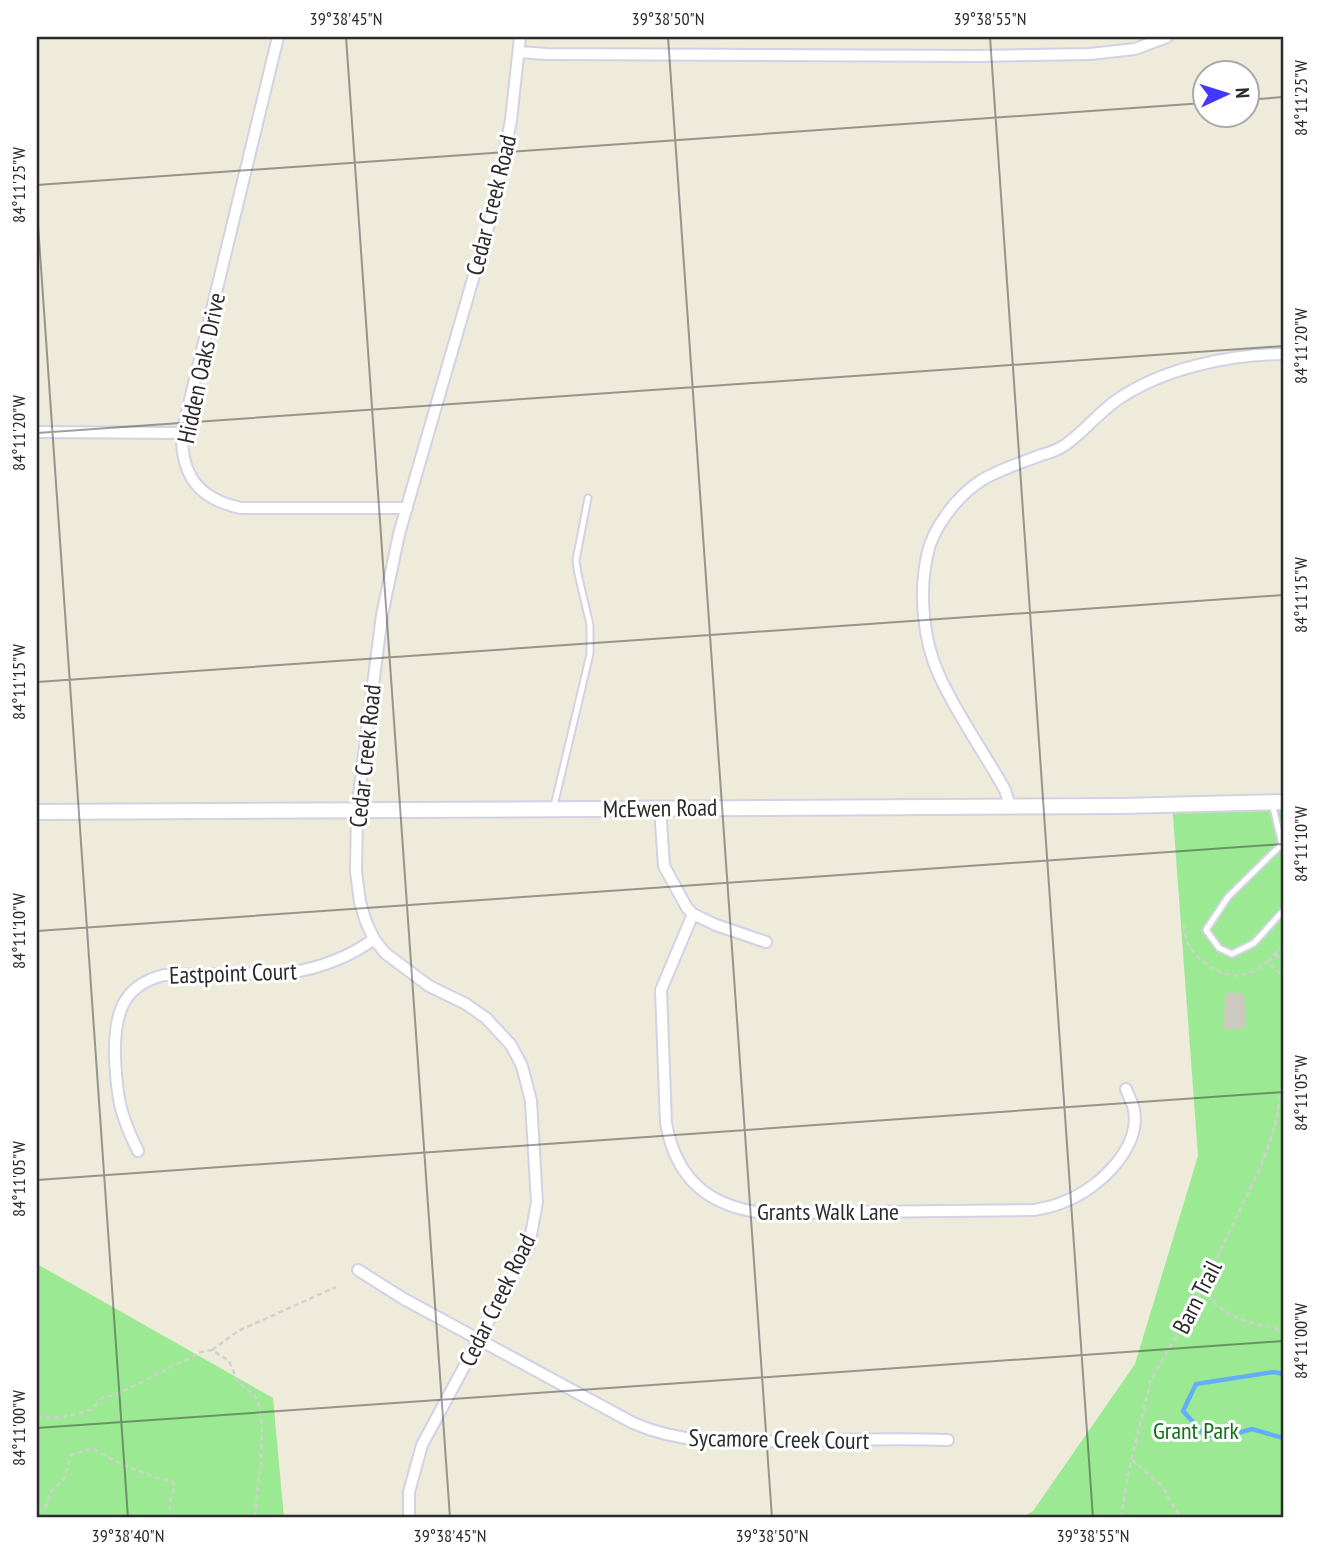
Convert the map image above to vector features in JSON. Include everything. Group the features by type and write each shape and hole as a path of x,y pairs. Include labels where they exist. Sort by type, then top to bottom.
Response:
{"street":[{"name":"Hidden Oaks Drive","path":"278,37 182,432 186,467 194,483 204,493 228,506 407,509"},
{"name":"Cedar Creek Road","path":"409,1518 409,1492 422,1445 529,1246 537,1202 531,1101 528,1083 511,1045 499,1030 466,1004 429,986 404,969 385,953 374,939 360,902 357,881 357,810 382,615 394,554 495,203 504,163 520,37"},
{"path":"519,52 699,55 1062,54 1135,49 1167,37"},
{"path":"1010,806 1001,782 938,674 928,640 923,598 927,555 940,527 956,504 981,481 1062,448 1117,400 1139,388 1187,369 1222,361 1283,354"},
{"path":"37,432 182,432"},
{"name":"McEwen Road","path":"37,811 1278,802"},
{"path":"660,808 664,866 687,908 693,914 766,942"},
{"name":"Grants Walk Lane","path":"693,914 661,990 666,1123 669,1140 684,1172 705,1194 724,1205 763,1213 1034,1210 1051,1207 1068,1201 1096,1183 1115,1164 1125,1149 1134,1130 1134,1109 1126,1089"},
{"name":"Eastpoint Court","path":"138,1151 118,1104 114,1028 124,1002 132,992 142,984 164,975 288,973 309,970 348,956 374,939"},
{"name":"Sycamore Creek Court","path":"358,1270 404,1300 633,1423 672,1437 693,1441 948,1440"}],"lane":[{"path":"553,809 590,654 590,625 576,560 588,498"},
{"path":"1278,802 1283,847 1228,897 1206,930 1219,948 1232,954 1254,943 1283,911"}],"path":[{"path":"1184,925 1188,942 1194,951 1207,964 1227,975 1242,975 1268,961 1283,946"},
{"path":"1275,954 1283,961"},
{"path":"1268,961 1283,977"},
{"name":"Barn Trail","path":"1121,1518 1151,1379 1191,1313 1262,1164 1275,1126 1283,1078"},
{"path":"1205,1284 1208,1295 1230,1315 1260,1326 1283,1330"},
{"path":"37,1417 64,1417 90,1410 102,1398 118,1394 201,1352 212,1350 238,1331 336,1287"},
{"path":"212,1350 229,1361 238,1382 254,1395 259,1405 262,1428 261,1465 254,1518"},
{"path":"37,1510 45,1508 52,1490 64,1479 71,1455 93,1448 116,1463 132,1466 153,1477 173,1482 170,1518"},
{"path":"1132,1459 1161,1485 1181,1518"}],"green space":[{"name":"Grant Park","path":"1283,802 1283,1518 1021,1518 1033,1511 1135,1364 1198,1156 1172,803"},
{"path":"37,1264 273,1398 284,1518 37,1518"}],"building":[{"path":"1225,993 1244,993 1246,1028 1224,1030"}],"waterway":[{"path":"1283,1374 1274,1372 1196,1384 1183,1411 1205,1435 1224,1437 1252,1429 1283,1438"}]}
